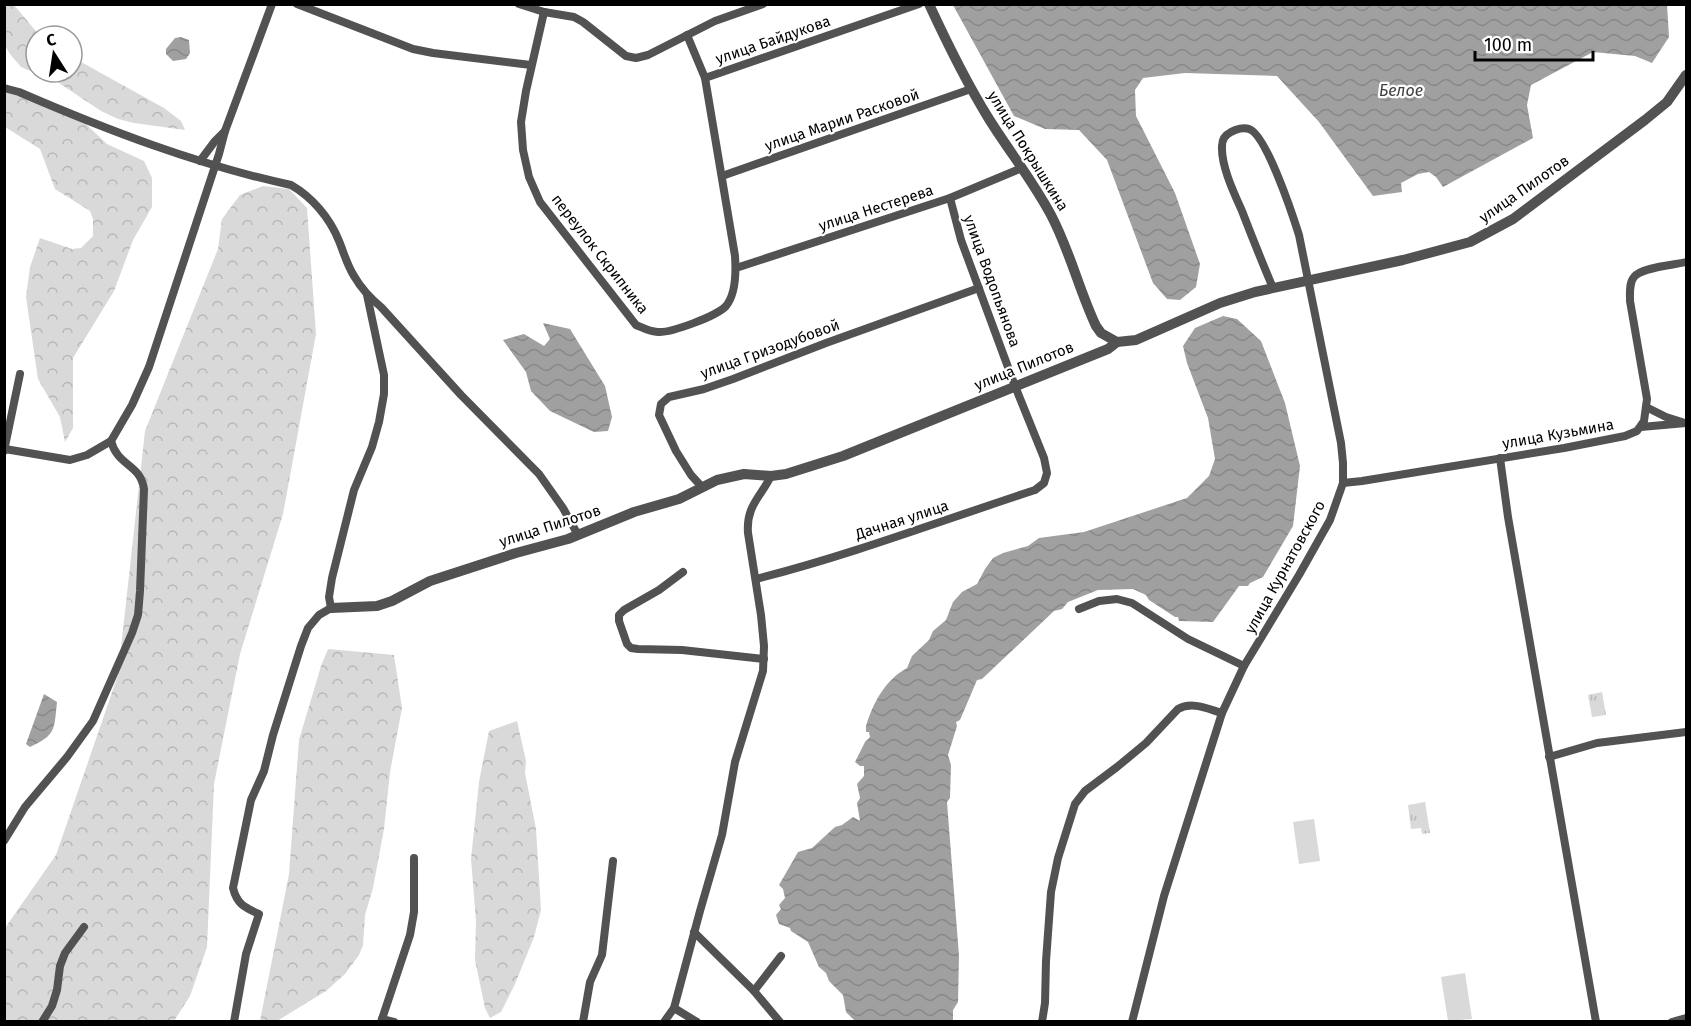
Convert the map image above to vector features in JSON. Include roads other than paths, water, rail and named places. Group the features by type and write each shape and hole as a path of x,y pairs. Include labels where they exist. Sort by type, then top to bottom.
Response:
{"street":[{"path":"20,374 5,450 70,460 87,455 111,441 146,375 225,131 272,4"},
{"path":"297,4 413,49 531,65"},
{"path":"519,4 544,12 574,17 626,56 636,58 648,55 715,21 763,4"},
{"name":"улица Байдукова","path":"705,78 919,4"},
{"name":"улица Покрышкина","path":"929,4 971,89 1040,194 1059,230 1096,326 1101,333 1117,342"},
{"name":"переулок Скрипника","path":"544,12 531,65 521,122 523,150 529,177 540,202 636,325 659,333 709,318 719,312 727,304 732,292 736,268 705,78 687,35"},
{"name":"улица Пилотов","path":"331,608 377,606 392,602 430,581 578,536 634,512 679,499 717,480 744,474 771,476 786,474 843,456 1108,349 1117,342 1136,340 1220,303 1309,279 1445,250 1470,242 1513,219 1645,120 1667,102 1686,75"},
{"path":"4,88 200,161 291,185 300,190 312,201 333,229 353,274 367,295 539,474 563,508 578,536"},
{"name":"улица Марии Расковой","path":"722,176 971,89"},
{"name":"улица Курнатовского","path":"1132,1022 1164,896 1222,714 1244,666 1322,535 1333,513 1343,483 1341,443 1309,279 1294,218 1258,136 1250,129 1243,128 1224,136 1223,153 1231,186 1273,288"},
{"path":"200,161 225,131"},
{"name":"улица Нестерева","path":"736,268 950,198 1022,168"},
{"name":"улица Водопьянова","path":"950,198 961,240 1044,458 1047,473"},
{"path":"1641,427 1646,407 1646,392 1630,301 1630,286 1634,277 1639,273 1686,262"},
{"name":"улица Гризодубовой","path":"702,487 690,475 659,415 661,404 669,396 704,389 979,288"},
{"path":"234,1022 246,954 259,914 235,898 233,888 251,800 264,771 273,735 308,628 319,615 331,608 329,597 332,578 354,490 372,447 379,422 384,394 384,375 367,295"},
{"path":"1646,407 1666,417 1686,423"},
{"name":"улица Кузьмина","path":"1343,483 1625,436 1641,427 1686,423"},
{"path":"4,841 25,807 67,757 98,714 138,615 141,591 143,480 117,456 111,441"},
{"path":"1500,458 1508,517 1596,1022"},
{"name":"Дачная улица","path":"756,579 827,559 1035,490 1044,483 1047,473"},
{"path":"664,1022 674,1008 722,835 735,762 763,671 761,615 747,521 750,510 771,476"},
{"path":"682,572 669,584 619,615 627,644 631,648 638,649 681,650 764,659"},
{"path":"1079,609 1100,601 1117,599 1132,603 1188,639 1244,666"},
{"path":"1042,1022 1051,892 1058,858 1075,804 1085,790 1146,743 1184,705 1192,705 1222,714"},
{"path":"1549,757 1597,743 1686,732"},
{"path":"394,1022 382,1020 410,935 414,912 414,858"},
{"path":"583,1022 590,982 602,955 613,861"},
{"path":"42,1022 52,1006 65,953 84,927"},
{"path":"694,932 754,991 780,1022"},
{"path":"754,991 782,956"},
{"path":"674,1008 697,1022"},
{"path":"1672,1022 1686,1018"}],"water":[{"name":"Белое","path":"953,5 1667,5 1669,37 1652,63 1635,56 1593,52 1531,85 1527,105 1533,138 1443,187 1429,172 1418,174 1401,183 1402,192 1373,196 1319,122 1277,76 1185,73 1143,78 1135,90 1136,116 1175,193 1200,264 1196,287 1180,300 1167,299 1153,283 1107,160 1079,130 1045,129 1014,116"},
{"path":"181,37 189,40 190,53 186,59 173,61 166,54 166,49 175,38"},
{"path":"1223,316 1237,319 1261,341 1285,403 1300,466 1293,526 1263,577 1248,586 1239,586 1213,622 1179,621 1178,617 1133,589 1098,590 1068,602 1062,609 1054,611 982,679 977,680 960,720 956,722 957,726 948,755 951,765 950,798 947,802 959,956 958,1002 953,1010 953,1021 857,1022 846,1012 843,995 819,967 808,942 790,928 779,924 776,915 781,909 779,905 785,898 783,889 779,885 798,852 812,848 835,827 853,817 860,821 857,803 860,798 857,784 864,776 864,766 855,762 870,737 869,732 866,732 866,726 876,701 892,679 907,668 912,656 929,640 933,631 946,620 953,602 962,592 977,584 993,558 1028,546 1039,538 1084,532 1187,498 1209,476 1215,459 1208,418 1183,346 1195,328"},
{"path":"543,323 570,329 605,386 612,417 608,431 594,432 550,411 531,391 526,372 503,340 524,334 544,346 550,339"},
{"path":"44,694 57,702 54,725 45,739 30,747 26,744"}]}
